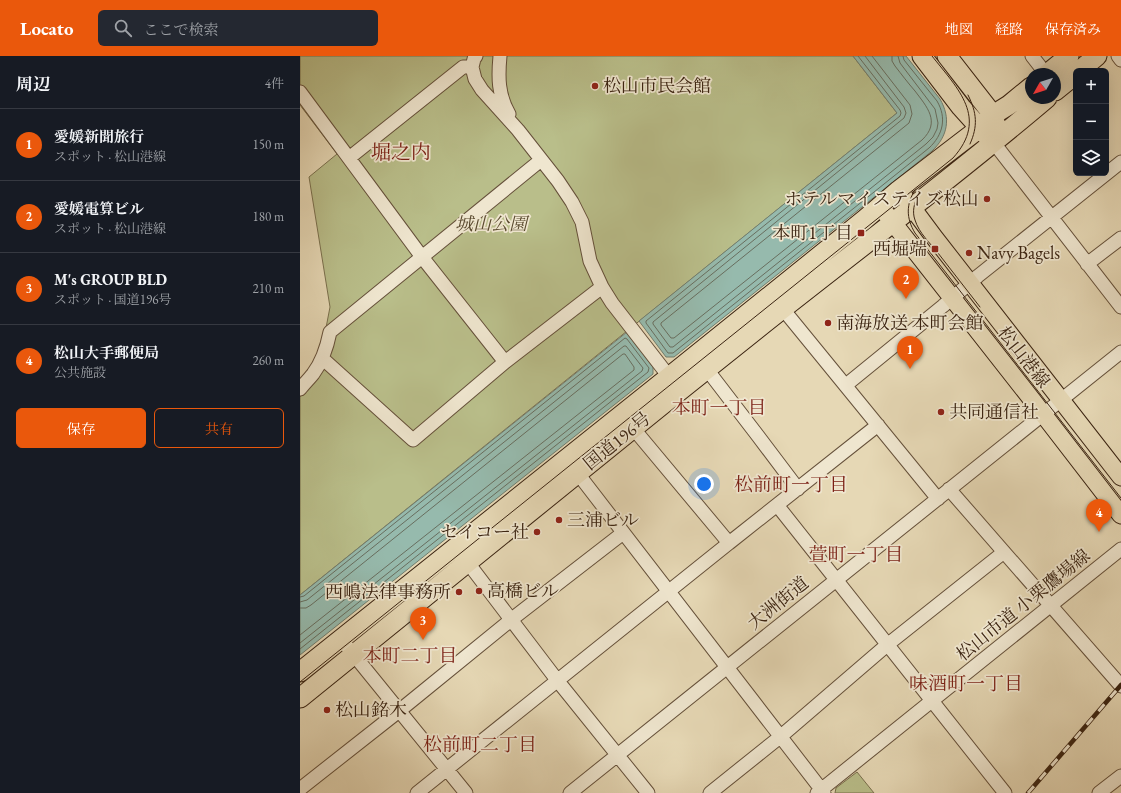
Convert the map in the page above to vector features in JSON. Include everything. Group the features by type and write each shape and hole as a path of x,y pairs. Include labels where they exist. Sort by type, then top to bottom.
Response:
{"highway":[{"path":"922,56 961,107 994,143"},
{"path":"947,56 993,115 997,130 994,143"},
{"path":"1054,68 1069,56"},
{"path":"1083,68 1098,56"},
{"path":"1061,86 1073,76"},
{"name":"国道196号","path":"777,302 880,206 979,128 993,115 1025,92"},
{"name":"国道196号","path":"300,672 341,639 462,554 627,422 669,377 701,362 777,302 893,223 994,143 1040,104"},
{"path":"955,147 962,130 961,107"},
{"name":"国道196号","path":"300,698 353,655 462,554"}],"main road":[{"name":"松山港線","path":"900,190 912,208 1121,477"},
{"name":"松山港線","path":"880,206 1044,414 1121,515"}],"street":[{"path":"500,56 499,86 503,104 518,130"},
{"path":"1032,56 1041,68"},
{"path":"1118,56 1121,60"},
{"path":"349,158 464,67 474,61 475,79 482,90 518,130 558,181 572,202 582,222 590,261 596,277 602,287 612,303 669,377"},
{"path":"300,92 422,257 506,362"},
{"path":"994,143 1121,307"},
{"path":"300,389 314,374 322,358 330,332 541,160"},
{"path":"846,385 970,282 1121,162"},
{"path":"1087,264 1121,238"},
{"path":"322,358 413,440 506,362 602,287"},
{"path":"777,302 938,499"},
{"name":"大洲街道","path":"570,793 1121,352"},
{"path":"701,362 798,489"},
{"path":"627,422 729,543"},
{"path":"417,793 878,425"},
{"path":"572,466 821,792"},
{"path":"949,490 1121,686"},
{"path":"777,505 1005,793"},
{"path":"300,789 512,619 624,533"},
{"name":"松山市道 小栗鷹場線","path":"821,792 1121,549"},
{"path":"710,793 780,737 888,645 1004,552"},
{"path":"462,554 557,680 648,793"},
{"path":"341,639 466,793"},
{"path":"1099,793 1121,776"}],"green space":[{"name":"城山公園","path":"300,56 853,56 897,113 300,595 300,397 322,369 325,333 330,307 309,177 337,154 300,105"},
{"path":"857,772 874,793 835,793 836,788"}],"water":[{"path":"853,56 906,56 940,99 946,113 947,120 942,139 932,151 674,357 666,357 639,321 897,113"},
{"path":"627,332 653,367 653,374 300,655 300,595"}],"tram line":[{"path":"300,682 953,158 964,143 969,130 969,117 966,104 960,92 932,56"},
{"path":"968,95 975,114 975,125 970,144"},
{"path":"915,190 912,195 908,211 910,222 915,233 1121,498"},
{"path":"918,196 914,214 919,229 980,307"}],"railway":[{"path":"1028,793 1121,685"}],"place":[{"name":"松山市民会館","path":"595,86"},
{"name":"ホテルマイステイズ松山","path":"987,199"},
{"name":"本町1丁目","path":"861,233"},
{"name":"西堀端","path":"935,249"},
{"name":"Navy Bagels","path":"969,253"},
{"name":"愛媛電算ビル","path":"906,299"},
{"name":"南海放送 本町会館","path":"828,323"},
{"name":"愛媛新聞旅行","path":"910,369"},
{"name":"共同通信社","path":"941,412"},
{"name":"三浦ビル","path":"559,520"},
{"name":"セイコー社","path":"537,532"},
{"name":"松山大手郵便局","path":"1099,532"},
{"name":"高橋ビル","path":"479,591"},
{"name":"西嶋法律事務所","path":"459,592"},
{"name":"M's GROUP BLD","path":"423,640"},
{"name":"松山銘木","path":"327,710"}],"district":[{"name":"堀之内","path":"401,152"},
{"name":"本町一丁目","path":"719,407"},
{"name":"松前町一丁目","path":"791,484"},
{"name":"萱町一丁目","path":"856,554"},
{"name":"本町二丁目","path":"410,655"},
{"name":"味酒町一丁目","path":"966,683"},
{"name":"松前町二丁目","path":"480,744"}]}
